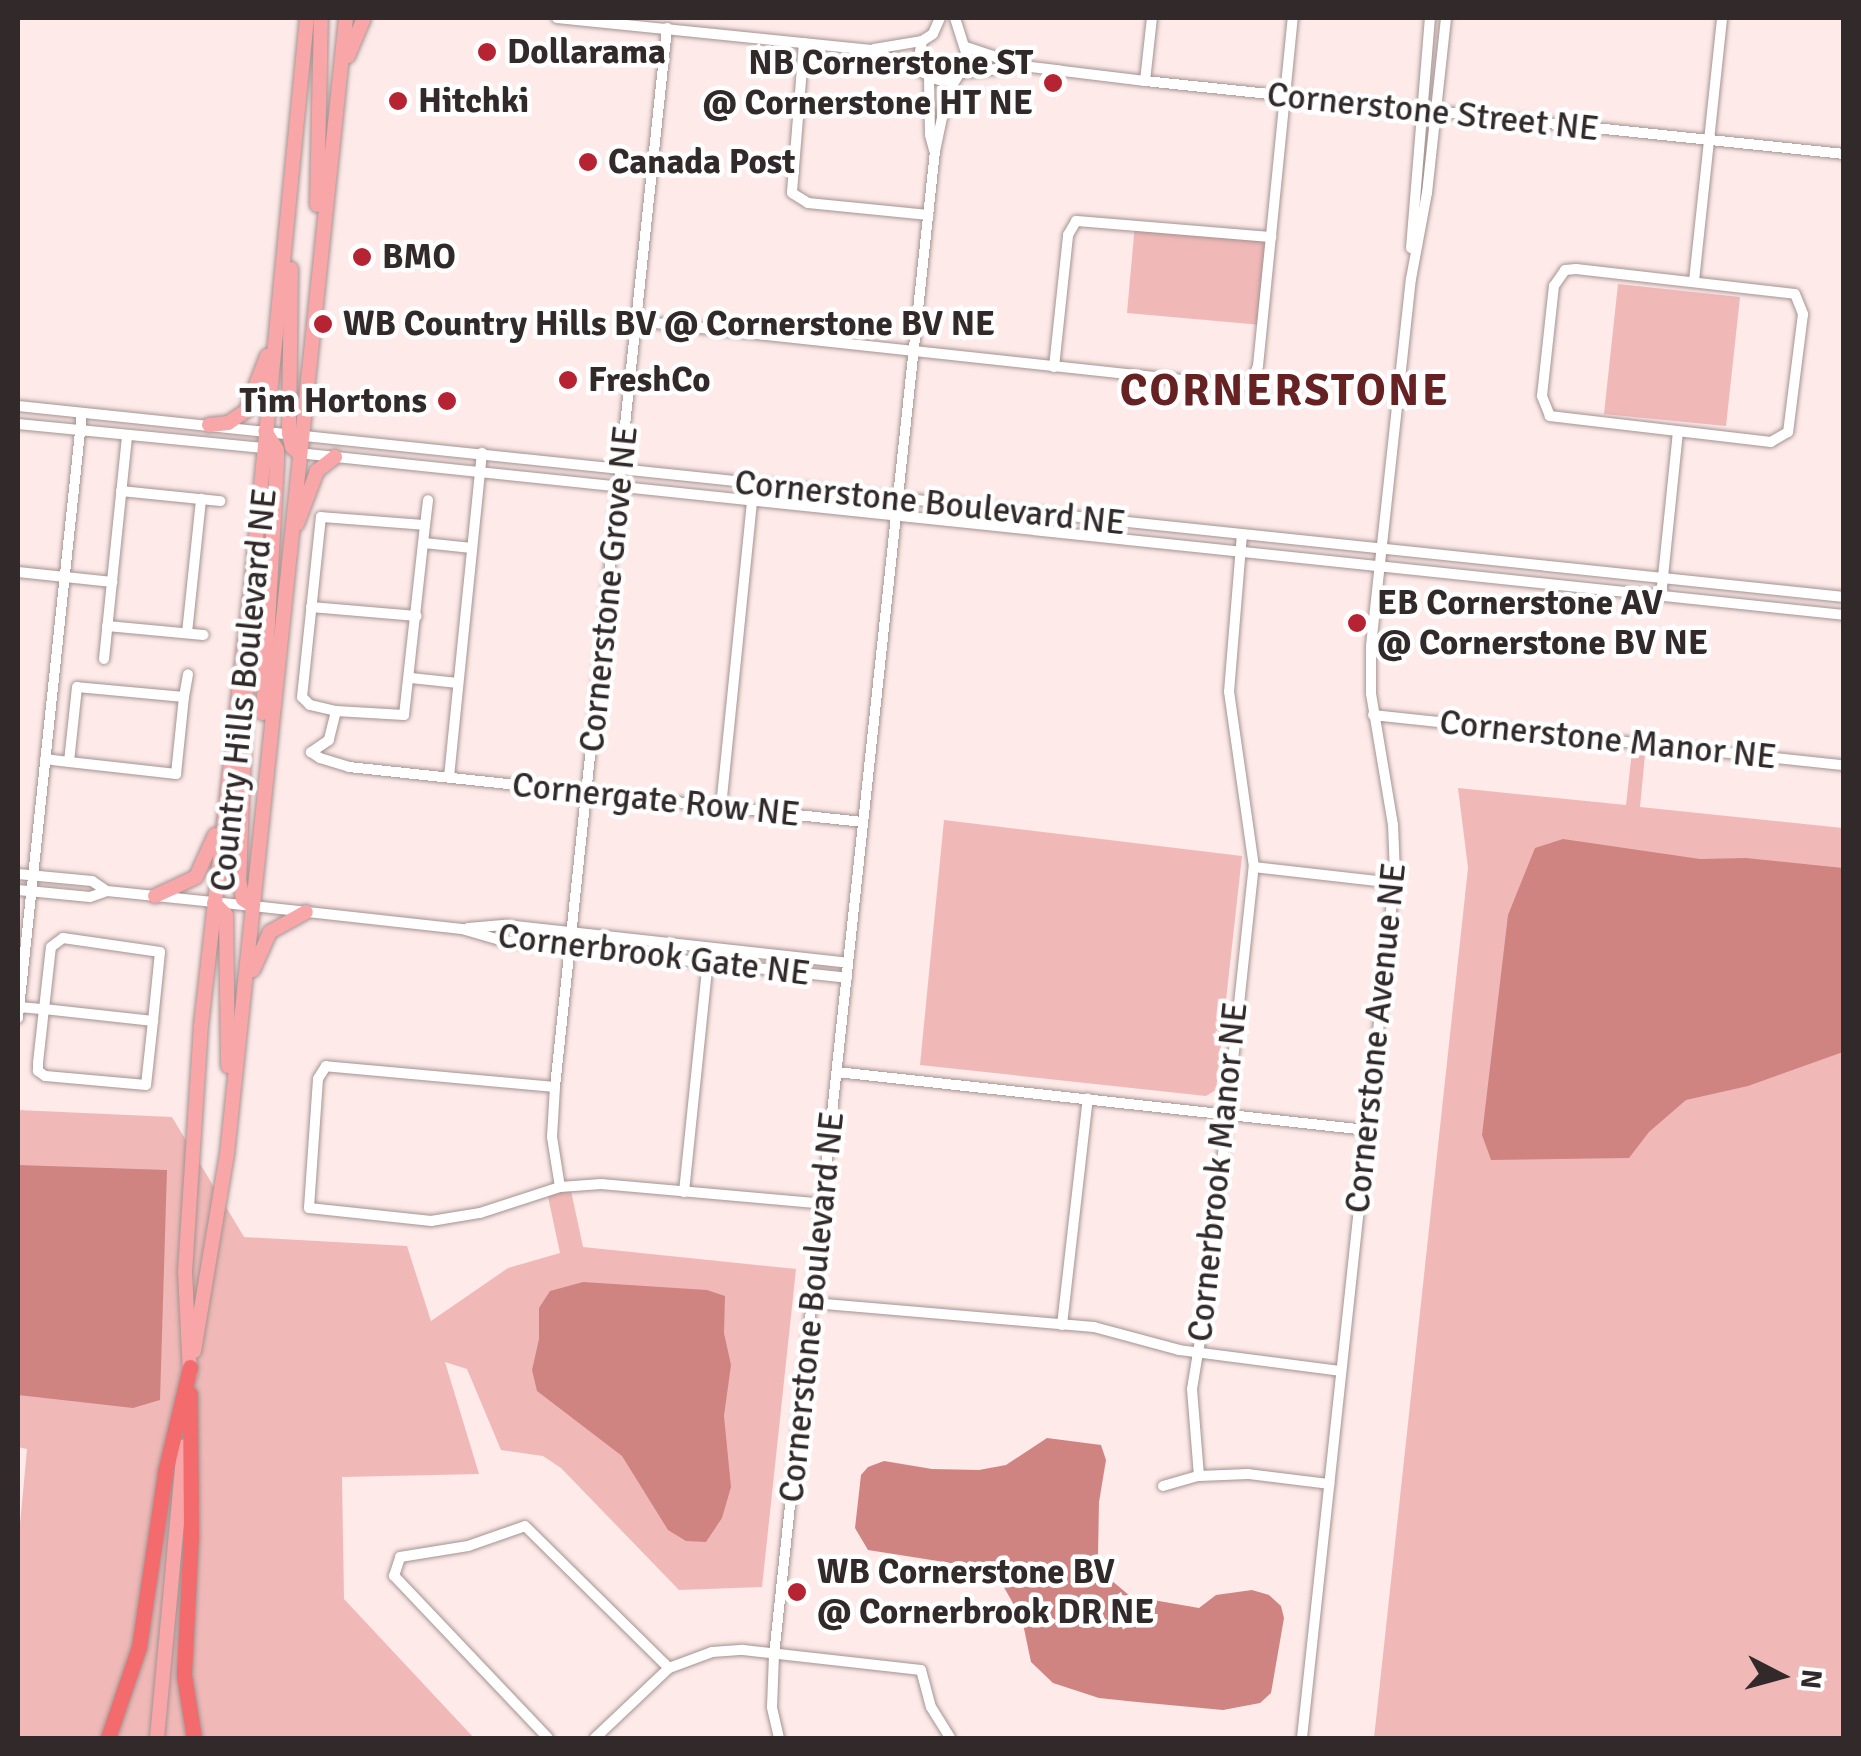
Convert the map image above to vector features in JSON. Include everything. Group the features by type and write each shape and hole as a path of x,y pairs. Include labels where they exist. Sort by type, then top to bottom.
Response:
{"highway":[{"path":"108,1738 139,1648 165,1472 190,1367"},
{"path":"190,1367 191,1535 184,1675 194,1738"}],"main road":[{"name":"Country Hills Boulevard NE","path":"158,1738 190,1367 187,1219 214,902 270,449 264,430 306,18"},
{"path":"320,261 321,18"},
{"path":"298,453 292,447 320,261 346,18"},
{"path":"336,106 355,34 364,18"},
{"path":"292,178 295,433"},
{"path":"209,425 228,423 246,410 277,321"},
{"path":"264,784 270,449"},
{"name":"Country Hills Boulevard NE","path":"190,1367 217,1233 298,453"},
{"path":"287,559 312,480 335,457"},
{"path":"250,598 240,880 243,899 252,906"},
{"path":"155,896 187,885 204,866 226,800"},
{"path":"214,902 226,915 231,1112"},
{"path":"240,1024 265,938 275,926 306,912"}],"street":[{"path":"557,18 871,50 922,41 933,34 940,18"},
{"path":"895,518 934,151 947,94 968,59 954,18"},
{"path":"1145,81 1152,18"},
{"path":"636,322 1250,384 1258,366 1293,18"},
{"name":"Cornerstone Avenue NE","path":"1302,1738 1394,883 1393,825 1374,715 1371,646 1410,279 1430,18"},
{"name":"Cornerstone Avenue NE","path":"1410,279 1436,113 1446,18"},
{"path":"1694,282 1722,18"},
{"name":"Cornerstone Grove NE","path":"560,1187 552,1138 555,1086 667,28"},
{"path":"933,34 958,36"},
{"path":"922,41 918,55 927,75 934,151"},
{"path":"804,44 792,193 808,203 928,215"},
{"name":"Cornerstone Street NE","path":"966,47 1023,66 1145,81 1844,154"},
{"path":"871,50 942,81 959,76"},
{"name":"Cornerstone Street NE","path":"959,76 1023,66"},
{"path":"1054,367 1068,235 1076,221 1271,237"},
{"path":"1565,270 1694,282 1795,294 1803,314 1800,350 1792,422 1781,439 1678,432 1550,416 1542,396 1554,286 1565,270"},
{"name":"Cornerstone Boulevard NE","path":"18,406 1844,597"},
{"path":"18,1018 82,413"},
{"name":"Cornerstone Boulevard NE","path":"18,424 1844,616"},
{"path":"1661,596 1678,432"},
{"path":"104,659 127,436"},
{"path":"448,777 482,452"},
{"path":"121,490 220,501"},
{"path":"186,633 201,499"},
{"path":"426,525 321,517 302,698 310,705 336,711 404,715 412,678 416,616 426,525 428,500"},
{"path":"721,807 752,502"},
{"name":"Cornerstone Boulevard NE","path":"779,1738 772,1707 774,1655 895,518"},
{"name":"Cornerbrook Manor NE","path":"1199,1476 1192,1390 1254,868 1228,692 1242,535"},
{"path":"424,544 472,548"},
{"path":"18,572 112,582"},
{"path":"311,607 416,616"},
{"path":"107,626 204,635"},
{"path":"45,760 176,774 188,674"},
{"path":"412,678 458,683"},
{"path":"68,762 77,687 184,697"},
{"name":"Cornergate Row NE","path":"336,711 329,740 311,752 349,767 863,822"},
{"name":"Cornerstone Manor NE","path":"1374,715 1844,765"},
{"path":"1254,868 1394,883"},
{"path":"18,874 92,881 107,892"},
{"path":"18,890 90,897 107,892"},
{"name":"Cornerbrook Gate NE","path":"107,892 462,928 503,940 709,948 848,963"},
{"path":"63,938 160,952 153,1020 147,1082 141,1087 40,1074 51,947 63,938"},
{"name":"Cornerbrook Gate NE","path":"571,941 847,978"},
{"path":"684,1192 709,948"},
{"path":"19,1007 153,1020"},
{"path":"555,1086 326,1066 318,1079 306,1202 309,1208 321,1213 419,1222 464,1216 560,1187 612,1184 824,1204"},
{"path":"837,1072 1367,1130"},
{"path":"1062,1326 1088,1098"},
{"path":"813,1302 1118,1331 1198,1353 1341,1371"},
{"path":"1163,1486 1199,1476 1276,1476 1329,1484"},
{"path":"548,1738 394,1576 400,1557 468,1546 526,1526 669,1668"},
{"path":"595,1738 669,1668 712,1652 743,1650 921,1670 932,1707 950,1738"}],"shaded area":[{"path":"1135,224 1271,237 1262,325 1127,313"},
{"path":"1618,284 1740,297 1726,426 1604,414"},
{"path":"1633,742 1646,744 1640,807 1843,828 1843,1738 1374,1738 1468,868 1458,788 1626,805"},
{"path":"944,820 1242,856 1216,1090 1206,1096 920,1065"},
{"path":"1563,839 1700,859 1746,858 1843,868 1843,1052 1748,1086 1686,1100 1649,1132 1629,1158 1491,1160 1482,1135 1508,915 1535,848"},
{"path":"18,1110 172,1117 244,1237 407,1246 431,1321 508,1268 560,1253 547,1192 570,1186 583,1247 796,1269 762,1587 679,1590 561,1468 543,1456 501,1450 467,1369 445,1362 479,1474 342,1477 344,1599 474,1738 18,1738 18,1546 27,1449 18,1447"},
{"path":"18,1165 167,1170 160,1400 133,1408 18,1395"},
{"path":"583,1282 707,1290 725,1296 724,1333 731,1365 724,1416 731,1487 722,1518 706,1542 686,1541 668,1530 622,1456 537,1391 532,1370 539,1339 539,1308 550,1291"},
{"path":"1047,1438 1101,1445 1106,1460 1099,1502 1098,1556 1111,1580 1130,1596 1199,1608 1216,1595 1252,1590 1269,1595 1281,1606 1284,1618 1271,1693 1260,1703 1223,1710 1137,1702 1099,1698 1053,1683 1031,1662 1022,1619 1001,1582 976,1567 868,1550 855,1528 861,1475 868,1467 884,1461 932,1469 979,1470 1006,1465"}],"place":[{"name":"Dollarama","path":"487,52"},
{"name":"NB Cornerstone ST @ Cornerstone HT NE","path":"1053,83"},
{"name":"Hitchki","path":"398,101"},
{"name":"Canada Post","path":"588,162"},
{"name":"BMO","path":"362,257"},
{"name":"WB Country Hills BV @ Cornerstone BV NE","path":"323,324"},
{"name":"FreshCo","path":"568,380"},
{"name":"Tim Hortons","path":"447,401"},
{"name":"EB Cornerstone AV @ Cornerstone BV NE","path":"1357,623"},
{"name":"WB Cornerstone BV @ Cornerbrook DR NE","path":"797,1592"}],"district":[{"name":"CORNERSTONE","path":"1285,391"}]}
